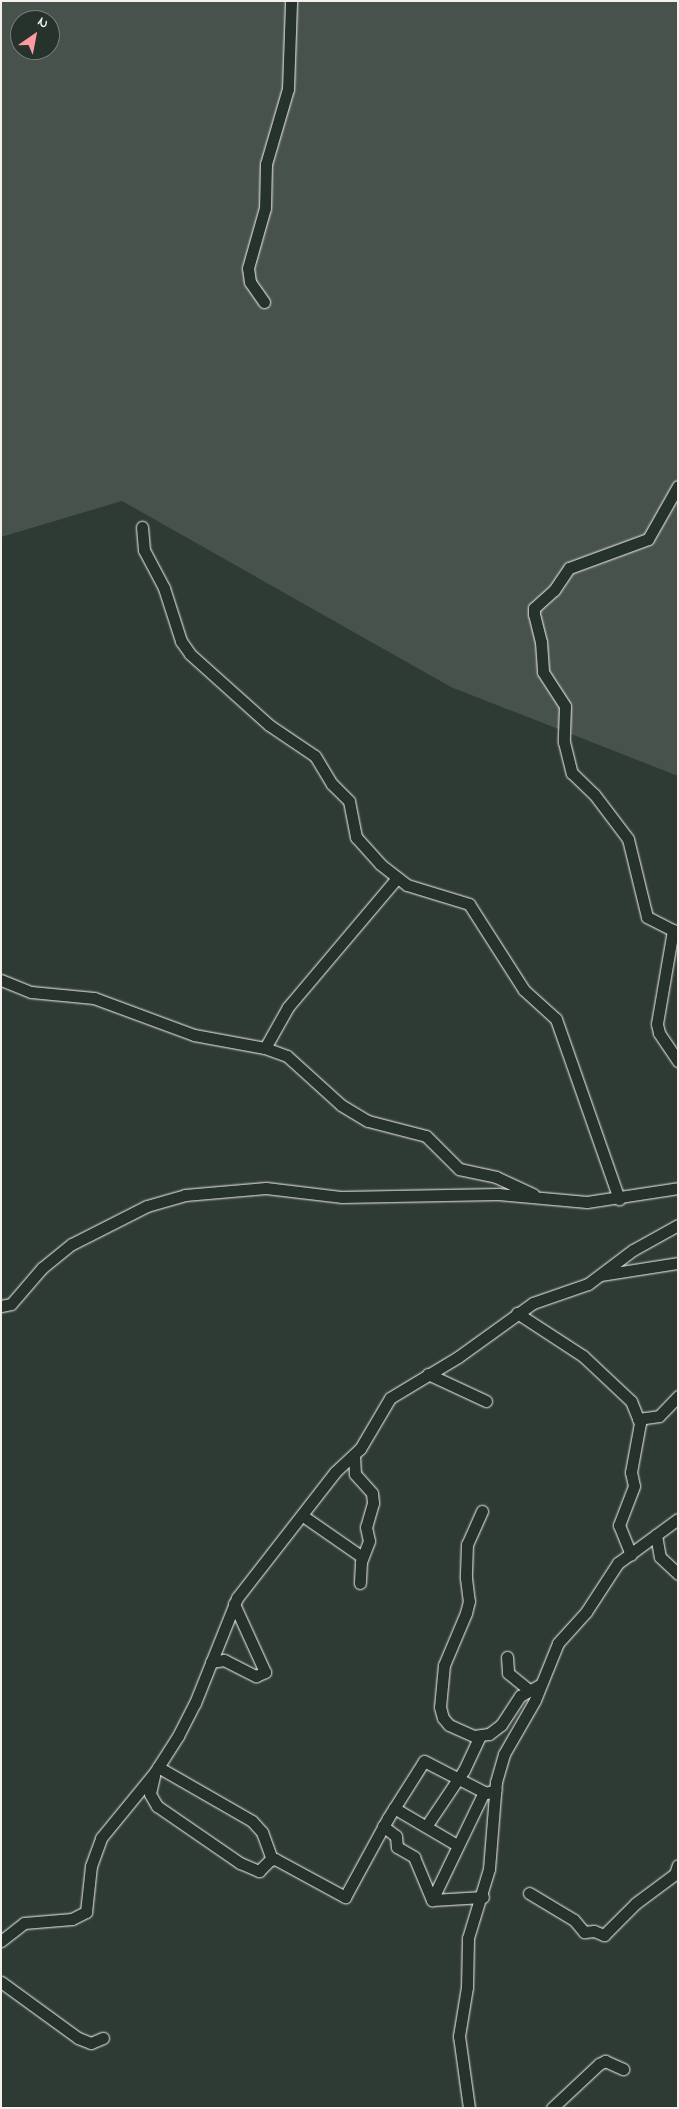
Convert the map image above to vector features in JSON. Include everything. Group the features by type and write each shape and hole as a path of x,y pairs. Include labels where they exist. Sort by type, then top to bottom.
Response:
{"street":[{"path":"264,302 250,282 248,268 265,208 266,164 290,81 291,1"},
{"path":"678,486 648,539 570,568 554,590 538,603 534,614 541,642 543,672 565,706 564,742 572,773 594,794 628,839 647,917 676,931 657,1024 659,1033 678,1061"},
{"path":"142,527 144,550 164,588 181,641 190,654 268,724 315,756 332,784 349,801 352,824 363,848 397,878 413,888 469,904 524,990 556,1019 619,1198"},
{"path":"265,1048 288,1007 397,878"},
{"path":"1,980 30,992 94,998 194,1034 265,1048 287,1056 341,1105 368,1121 426,1136 459,1170 496,1177 539,1197"},
{"path":"1,1306 10,1304 42,1268 72,1244 147,1206 185,1195 246,1188 342,1197 490,1194 587,1202 678,1188"},
{"path":"272,1859 261,1871 251,1869 180,1823 152,1800 150,1788 157,1770 195,1703 234,1604 262,1563 303,1516 335,1472 354,1455 390,1398 458,1357 518,1313 540,1300 577,1289 601,1275 633,1250 678,1225"},
{"path":"601,1275 678,1262"},
{"path":"518,1313 583,1356 631,1401 638,1419 639,1429 631,1472 634,1488 619,1525 631,1555"},
{"path":"428,1374 486,1401"},
{"path":"638,1419 659,1416 678,1396"},
{"path":"354,1455 355,1474 373,1497 366,1527 369,1541 362,1557 360,1583"},
{"path":"482,1511 467,1544 466,1578 469,1601 444,1665 440,1707 449,1725 480,1736 496,1731 520,1696 535,1688"},
{"path":"303,1516 362,1557"},
{"path":"432,1900 457,1845 490,1791 504,1754 558,1643 586,1612 609,1573 678,1520"},
{"path":"656,1536 660,1557 678,1574"},
{"path":"211,1662 224,1660 256,1676 266,1671 234,1604"},
{"path":"507,1657 508,1673 535,1688"},
{"path":"427,1825 458,1780 480,1736"},
{"path":"157,1770 252,1821 262,1832 272,1859 347,1897 383,1826 424,1761 458,1780 490,1791"},
{"path":"1,1941 24,1922 72,1919 86,1912 91,1866 102,1838 157,1770"},
{"path":"469,2108 459,2036 467,1987 468,1938 483,1897 489,1869 490,1791"},
{"path":"394,1808 427,1825 457,1845"},
{"path":"383,1826 396,1836 397,1847 414,1858 432,1900"},
{"path":"529,1893 576,1921 584,1932 594,1931 604,1935 636,1903 675,1874 678,1866"},
{"path":"432,1900 483,1897"},
{"path":"1,1982 78,2038 91,2042 103,2038"},
{"path":"552,2108 599,2064 605,2061 623,2069"}],"shaded area":[{"path":"1,1 678,1 678,776 451,687 122,501 1,537"}]}
